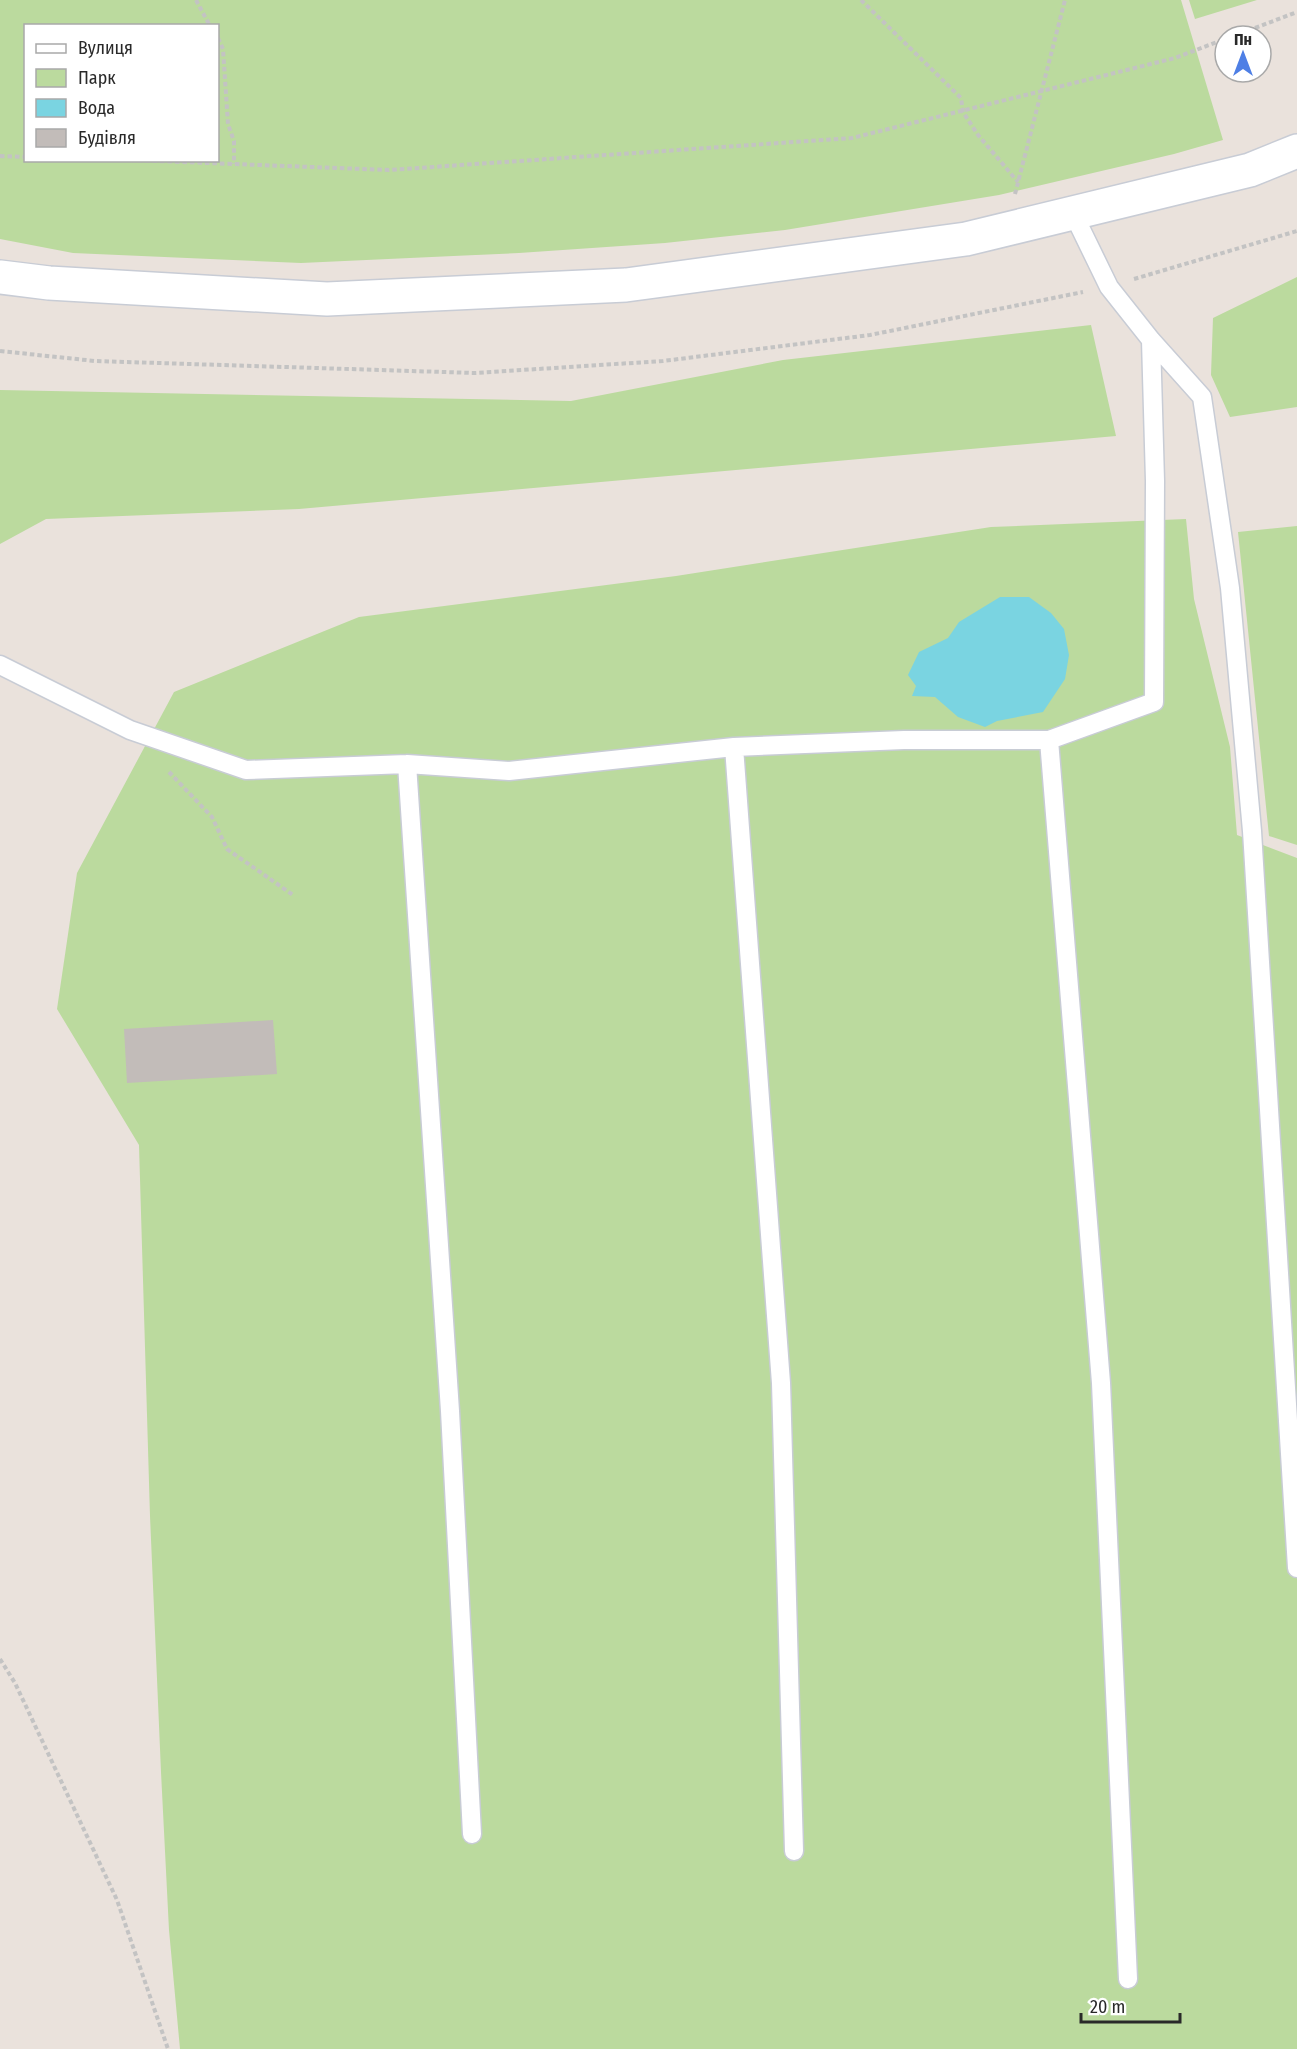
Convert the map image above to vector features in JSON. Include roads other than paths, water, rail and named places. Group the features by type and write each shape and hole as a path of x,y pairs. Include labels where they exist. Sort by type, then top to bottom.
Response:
{"street":[{"path":"0,277 49,283 327,299 626,285 954,240 1250,170 1297,151"}],"lane":[{"path":"1073,213 1109,287 1151,340 1202,397 1230,588 1252,831 1297,1568"},
{"path":"0,666 129,730 246,770 407,764 509,771 734,747 774,748 904,740 1049,740 1154,702 1155,481 1151,340"},
{"path":"1049,740 1101,1383 1128,1979"},
{"path":"734,747 781,1383 794,1851"},
{"path":"407,764 450,1411 472,1834"}],"water":[{"path":"1000,597 1029,597 1051,613 1064,629 1069,655 1065,679 1043,712 997,721 985,727 958,717 935,697 912,696 916,686 908,675 919,652 948,638 959,622"}]}
